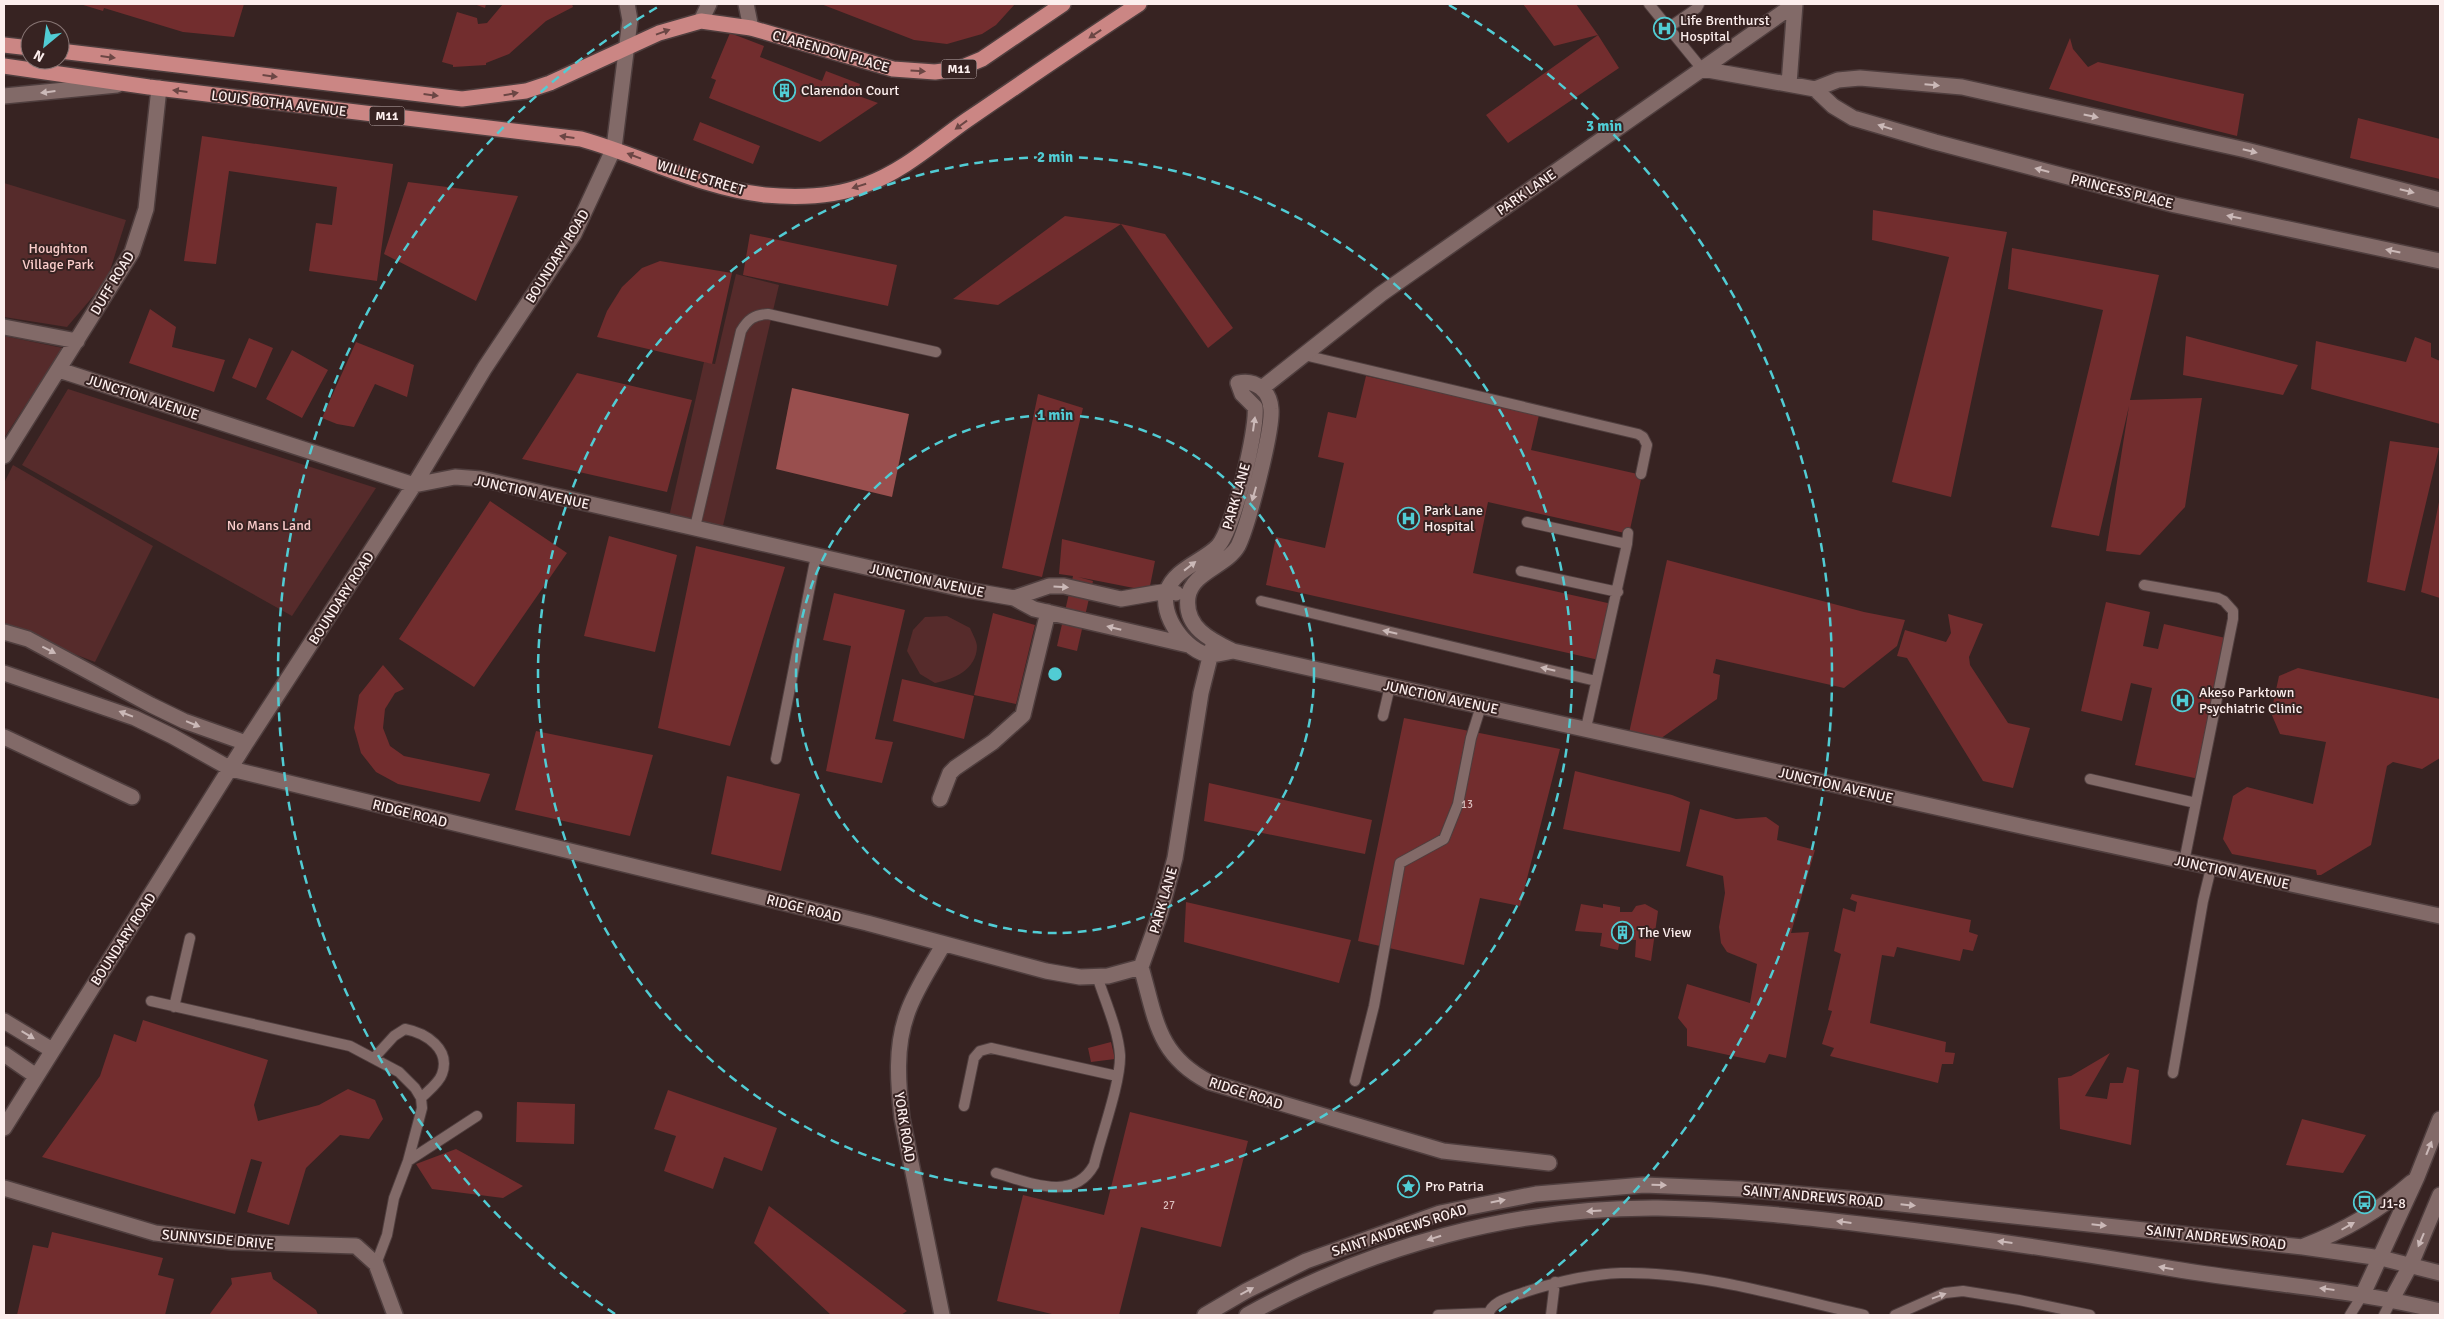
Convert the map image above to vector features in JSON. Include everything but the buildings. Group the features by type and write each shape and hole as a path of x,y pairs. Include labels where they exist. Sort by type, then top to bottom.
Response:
{"main road":[{"path":"1036,23 1048,4"},
{"name":"CLARENDON PLACE","path":"701,21 751,28 893,69 935,72 958,69 982,59 1064,4"},
{"name":"WILLIE STREET","path":"614,148 694,178 730,189 764,195 807,196 838,193 865,185 904,166 966,121 1139,4"},
{"name":"M11","path":"627,48 659,33 701,21"},
{"path":"4,44 20,46"},
{"name":"LOUIS BOTHA AVENUE","path":"70,52 462,99 526,91 627,48"},
{"name":"LOUIS BOTHA AVENUE","path":"4,66 159,88 402,118 536,132 580,139 614,148"}],"street":[{"name":"BOUNDARY ROAD","path":"4,1128 231,770 246,743 414,485 484,369 574,234 614,148 630,20 627,4"},
{"path":"701,21 709,4"},
{"path":"746,4 751,28"},
{"path":"1789,84 1795,4"},
{"name":"PARK LANE","path":"1262,388 1381,294 1795,4"},
{"path":"1702,69 1815,89 1838,80 1860,78 1962,88 2246,150 2440,200"},
{"path":"4,96 131,84"},
{"name":"DUFF ROAD","path":"4,456 132,252 146,208 159,88"},
{"name":"PRINCESS PLACE","path":"1815,89 1833,106 1854,118 1935,142 2175,204 2440,261"},
{"path":"4,326 77,341"},
{"name":"JUNCTION AVENUE","path":"59,370 414,485 455,477 481,479 962,589 1014,598 1034,608 1048,612 1188,645"},
{"name":"PARK LANE","path":"1167,591 1180,574 1217,547 1223,540 1238,493 1254,426 1255,407 1242,394 1238,383 1246,381 1262,388 1269,398 1272,410 1264,457 1244,530 1238,544 1229,556 1198,581 1188,596"},
{"name":"JUNCTION AVENUE","path":"1014,598 1050,586 1064,586 1121,599 1167,591 1188,596"},
{"path":"1167,591 1166,605 1170,616 1188,645 1212,648"},
{"path":"1188,596 1190,613 1196,627 1212,648"},
{"path":"940,799 950,773 993,742 1023,715 1048,612"},
{"path":"4,632 28,639 184,721 246,743"},
{"name":"PARK LANE","path":"1141,967 1160,914 1175,858 1201,693 1212,648"},
{"name":"JUNCTION AVENUE","path":"1212,648 1586,728 2184,862 2440,916"},
{"name":"RIDGE ROAD","path":"4,672 135,718 193,747 231,770 867,923 943,945 1046,971 1080,977 1097,976 1141,967 1162,1040 1174,1057 1190,1072 1209,1082 1442,1151 1549,1163"},
{"path":"4,737 132,798"},
{"name":"YORK ROAD","path":"942,1315 902,1118 898,1086 900,1046 907,1013 943,945"},
{"path":"4,1021 52,1050"},
{"path":"4,1054 36,1076"},
{"path":"2363,1294 2417,1177 2440,1119"},
{"path":"2304,1247 2336,1233 2379,1209 2417,1177"},
{"name":"SAINT ANDREWS ROAD","path":"1205,1315 1246,1291 1306,1261 1440,1213 1536,1194 1644,1185 1740,1189 1854,1199 2304,1247 2381,1258 2411,1264 2440,1273"},
{"name":"SUNNYSIDE DRIVE","path":"4,1188 155,1233 232,1242 356,1246 376,1264 395,1315"},
{"path":"2392,1299 2411,1264 2440,1195"},
{"name":"SAINT ANDREWS ROAD","path":"1248,1315 1310,1283 1382,1255 1450,1233 1494,1223 1574,1212 1657,1208 1793,1216 2045,1247 2212,1276 2363,1294 2440,1311"}],"lane":[{"path":"1649,4 1702,69"},
{"path":"1668,28 1697,8 1699,4"},
{"path":"695,527 741,331 747,321 756,315 768,314 936,352"},
{"path":"1304,355 1638,434 1643,437 1647,445 1641,474"},
{"path":"1527,522 1628,538 1618,592 1586,728"},
{"path":"776,758 816,556"},
{"path":"1520,571 1618,592"},
{"path":"2144,584 2218,598 2233,610 2233,619 2184,862"},
{"path":"1261,601 1596,681"},
{"path":"1382,716 1390,686"},
{"path":"1355,1081 1374,1006 1400,863 1444,839 1458,804 1471,738 1482,706"},
{"path":"2090,779 2196,803"},
{"path":"2173,1073 2203,901 2212,868"},
{"path":"174,1007 190,938"},
{"path":"996,1173 1043,1185 1064,1187 1075,1185 1086,1177 1094,1165 1117,1076 1120,1055 1097,976"},
{"path":"151,1001 350,1046 399,1072 415,1088 421,1098 422,1108 408,1161 394,1198 387,1234 376,1264"},
{"path":"374,1058 394,1036 405,1030 428,1037 438,1046 442,1053 444,1069 442,1076 421,1098"},
{"path":"964,1106 974,1058 980,1051 991,1048 1117,1076"},
{"path":"408,1161 477,1116"},
{"path":"1438,1315 1488,1314 1502,1300 1555,1282 1612,1274 1648,1273 1735,1285 1864,1315"},
{"path":"1551,1315 1555,1282"},
{"path":"1895,1315 1945,1293 1963,1291 2019,1300 2090,1315"},
{"path":"2350,1315 2363,1294"},
{"path":"2384,1315 2392,1299"}],"green space":[{"name":"Houghton Village Park","path":"4,183 126,220 107,280 67,327 4,317"},
{"path":"736,274 779,285 722,530 669,517 704,362 715,364"},
{"path":"4,336 63,348 4,438"},
{"name":"No Mans Land","path":"68,389 376,488 292,616 22,465"},
{"path":"13,465 153,546 95,662 4,627 4,483"},
{"path":"947,616 970,628 977,645 976,655 973,662 963,672 935,683 920,674 907,651 913,630 925,617"}],"shaded area":[{"path":"792,388 909,414 892,497 776,469"}],"place":[{"name":"Life Brenthurst Hospital","path":"1664,28"},
{"name":"Clarendon Court","path":"785,90"},
{"name":"Park Lane Hospital","path":"1408,518"},
{"name":"Akeso Parktown Psychiatric Clinic","path":"2183,700"},
{"name":"The View","path":"1622,932"},
{"name":"Pro Patria","path":"1409,1186"},
{"name":"J1-8","path":"2364,1203"}]}
